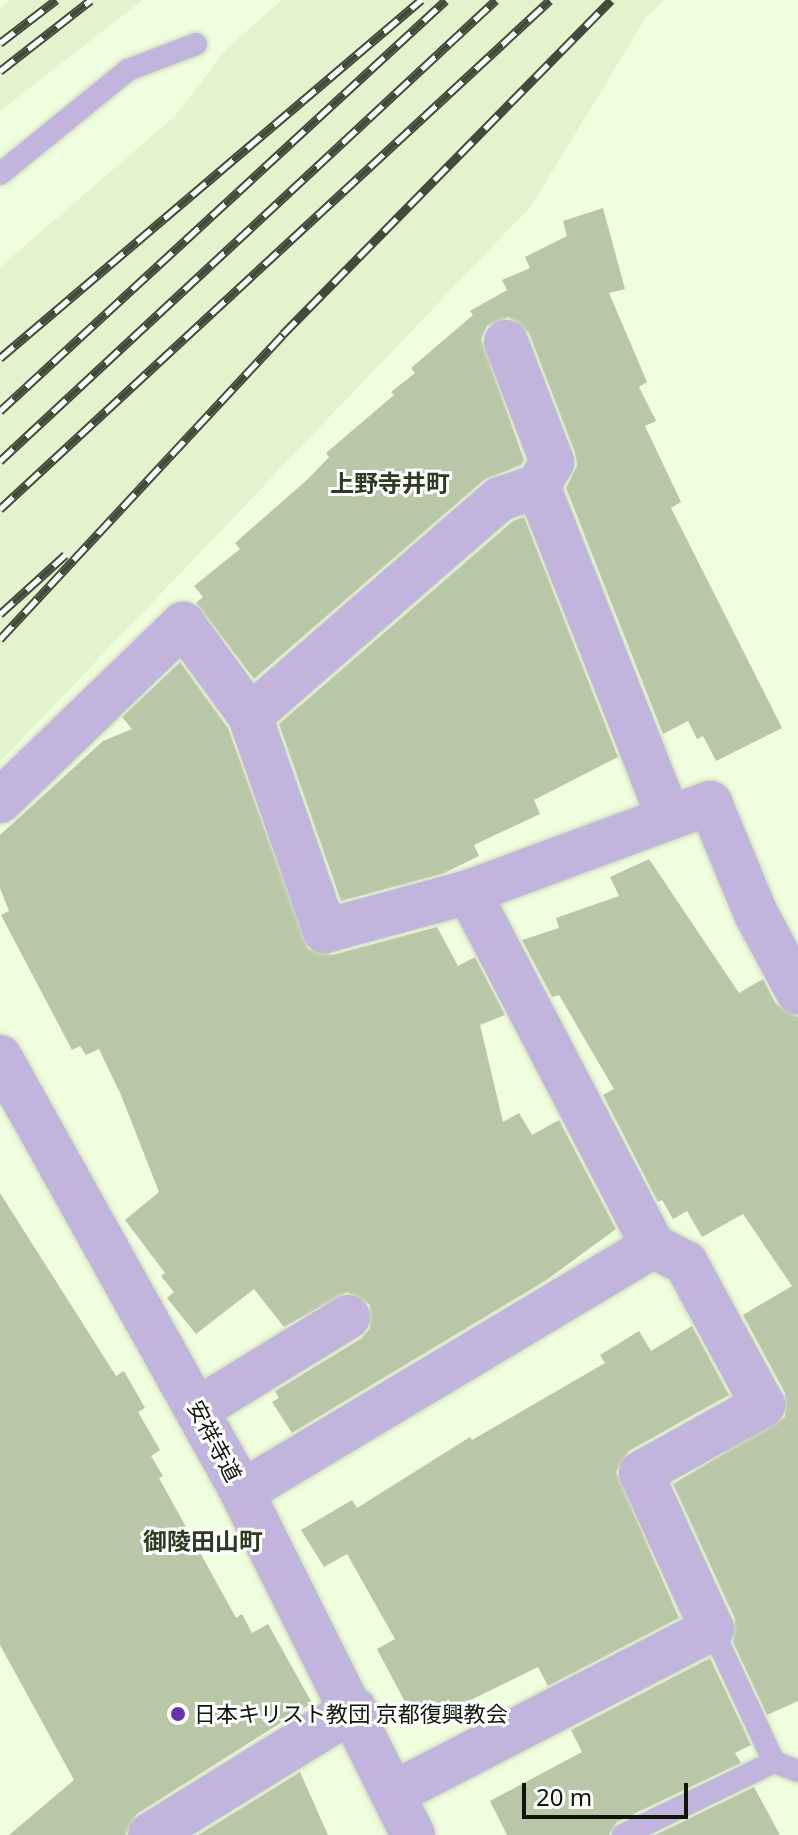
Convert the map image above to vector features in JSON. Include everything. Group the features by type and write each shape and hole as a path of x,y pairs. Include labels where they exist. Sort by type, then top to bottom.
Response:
{"street":[{"path":"250,716 500,499 538,486 552,462 506,342"},
{"path":"538,486 669,818"},
{"path":"0,801 183,624 250,716 325,931 469,892 710,803 756,914 798,992"},
{"path":"394,1793 712,1629 641,1473 763,1405 686,1263 653,1246 469,892"},
{"name":"安祥寺道","path":"0,1057 198,1409 354,1709 413,1835"},
{"path":"242,1492 653,1246"},
{"path":"198,1409 348,1317"},
{"path":"150,1835 354,1709"}],"lane":[{"path":"0,174 128,70 196,44"},
{"path":"712,1629 774,1762 798,1771"},
{"path":"623,1835 774,1762"}],"shaded area":[{"path":"10,0 143,0 0,111 0,8"},
{"path":"282,0 664,0 645,19 532,205 0,762 0,267 175,116 227,48"}],"building":[{"path":"603,208 625,289 609,293 647,382 639,387 656,421 645,426 681,502 671,508 782,728 716,761 703,736 697,739 688,721 663,734 566,488 577,465 575,453 529,333 509,317 487,326 481,339 524,460 521,465 484,480 254,679 196,603 203,597 194,586 240,549 235,543 308,479 329,457 326,453 394,395 391,392 415,373 411,368 473,315 470,311 507,290 502,280 530,268 525,257 567,236 563,221"},
{"path":"524,517 618,757 534,800 540,814 474,845 479,856 442,874 341,901 279,724 513,521"},
{"path":"180,662 228,728 308,949 332,955 437,927 458,966 475,957 505,1015 480,1025 503,1122 519,1113 532,1135 559,1120 616,1229 545,1281 292,1433 272,1402 279,1398 275,1391 362,1338 370,1328 370,1305 347,1292 284,1327 254,1289 196,1334 167,1298 174,1292 161,1276 165,1273 125,1220 159,1192 121,1095 99,1049 86,1055 80,1046 72,1050 1,915 9,911 0,888 0,835 103,741 132,729 122,717"},
{"path":"649,859 739,993 763,979 776,1004 798,1017 798,1701 767,1715 733,1642 735,1619 673,1484 785,1417 785,1393 743,1315 792,1286 743,1214 702,1237 687,1211 673,1219 662,1200 658,1202 603,1095 614,1089 559,995 552,997 522,940 559,928 556,918 619,896 610,877"},
{"path":"0,1193 116,1376 124,1371 145,1408 138,1412 160,1450 151,1456 163,1476 159,1478 236,1618 242,1614 252,1633 268,1624 312,1703 137,1814 125,1835 9,1835 74,1780 0,1645"},
{"path":"692,1326 729,1395 629,1451 616,1472 679,1618 548,1686 538,1667 432,1719 414,1719 377,1649 395,1639 347,1554 324,1567 301,1530 352,1500 357,1508 470,1437 472,1440 605,1363 600,1355 639,1331 651,1351"},
{"path":"710,1658 751,1745 735,1753 741,1763 617,1822 609,1835 507,1835 490,1801 582,1752 571,1730"},
{"path":"300,1772 328,1835 198,1835"},
{"path":"754,1787 780,1835 655,1835"}],"railway":[{"path":"0,43 56,0"},
{"path":"0,71 91,0"},
{"path":"0,358 421,0"},
{"path":"0,411 446,0"},
{"path":"0,461 496,0"},
{"path":"0,509 550,0"},
{"path":"0,639 283,334 611,0"},
{"path":"0,614 65,555"}],"place":[{"name":"日本キリスト教団 京都復興教会","path":"178,1714"}],"district":[{"name":"上野寺井町","path":"390,483"},
{"name":"御陵田山町","path":"203,1541"}]}
